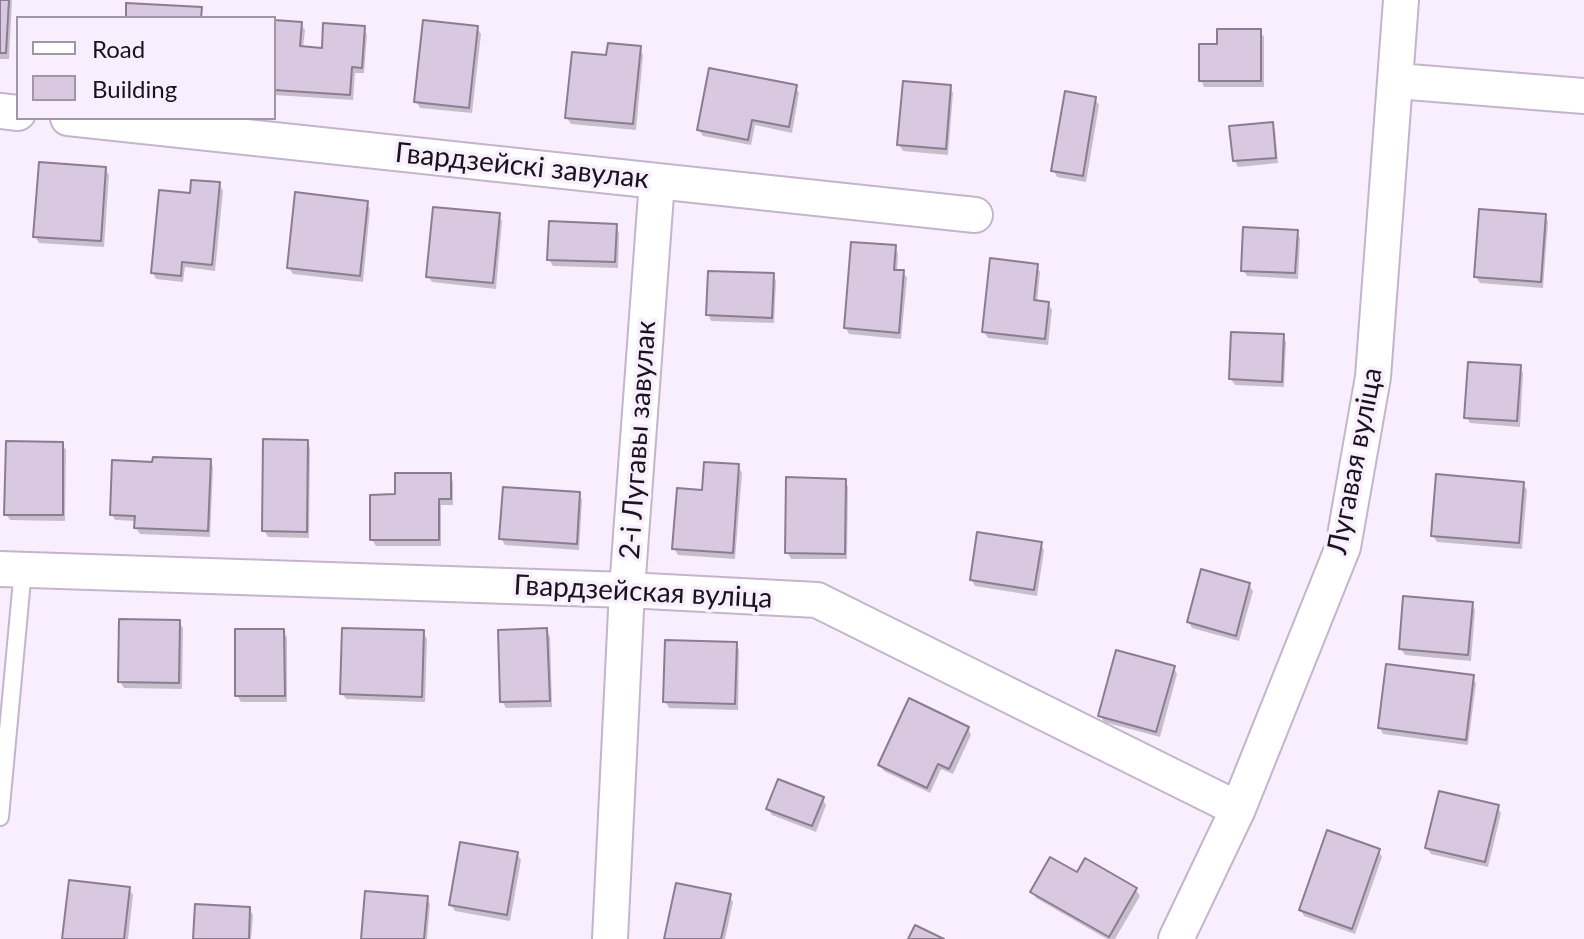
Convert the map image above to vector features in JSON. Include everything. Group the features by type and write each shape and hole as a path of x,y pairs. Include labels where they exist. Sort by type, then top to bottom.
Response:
{"street":[{"name":"Лугавая вуліца","path":"1176,939 1238,809 1343,547 1373,377 1401,0"},
{"path":"1397,81 1584,96"},
{"name":"Гвардзейскі завулак","path":"87,120 975,215"},
{"name":"2-і Лугавы завулак","path":"610,939 627,590 657,181"},
{"name":"Гвардзейская вуліца","path":"11,569 627,590 817,600 1238,809"}],"lane":[{"path":"0,817 11,569"}],"building":[{"path":"0,0 9,0 6,53 0,53"},
{"path":"126,3 202,7 201,16 126,16"},
{"path":"276,20 302,22 300,46 322,48 323,23 365,26 362,68 352,67 350,95 276,90"},
{"path":"423,20 478,26 469,108 414,102"},
{"path":"1217,29 1261,29 1261,81 1199,81 1199,44 1217,44"},
{"path":"608,43 641,46 633,124 565,118 572,52 606,55"},
{"path":"709,68 797,85 789,127 752,120 748,140 697,130"},
{"path":"903,81 951,85 946,149 897,145"},
{"path":"1065,91 1096,97 1083,176 1051,171"},
{"path":"1273,122 1276,158 1233,161 1229,126"},
{"path":"39,162 106,167 101,241 33,237"},
{"path":"191,180 220,182 212,265 182,262 181,276 151,273 159,190 190,193"},
{"path":"295,192 368,201 360,276 287,268"},
{"path":"433,207 500,213 493,283 426,277"},
{"path":"1479,209 1546,214 1541,282 1474,277"},
{"path":"549,221 617,224 615,262 547,260"},
{"path":"1243,227 1298,230 1295,273 1241,271"},
{"path":"851,242 896,245 894,270 904,270 899,333 844,328"},
{"path":"990,258 1038,264 1034,300 1049,302 1045,339 982,332"},
{"path":"708,271 774,273 772,318 706,315"},
{"path":"1231,332 1284,334 1282,382 1229,379"},
{"path":"1468,362 1521,365 1517,421 1464,418"},
{"path":"263,439 308,440 307,532 262,531"},
{"path":"6,441 63,442 63,515 4,515"},
{"path":"153,457 211,459 208,531 134,528 135,516 110,515 112,460 152,462"},
{"path":"704,462 739,464 733,553 672,549 677,488 702,490"},
{"path":"395,473 451,473 451,499 439,499 439,540 370,540 370,495 395,494"},
{"path":"1436,474 1524,482 1519,543 1431,536"},
{"path":"786,477 846,479 845,554 785,553"},
{"path":"503,487 580,492 577,544 499,539"},
{"path":"977,532 1042,542 1034,590 970,580"},
{"path":"1201,569 1250,583 1236,636 1187,622"},
{"path":"1403,596 1473,602 1468,655 1399,649"},
{"path":"119,619 180,620 179,683 118,682"},
{"path":"342,628 424,630 422,697 340,694"},
{"path":"547,628 550,701 500,702 498,630"},
{"path":"235,629 284,629 285,696 235,696"},
{"path":"665,640 737,642 735,704 663,702"},
{"path":"1116,650 1175,666 1156,732 1098,716"},
{"path":"1386,664 1474,675 1466,740 1378,728"},
{"path":"909,698 969,727 949,769 938,764 927,788 878,765"},
{"path":"778,779 824,797 812,826 766,809"},
{"path":"1439,791 1499,805 1485,862 1425,848"},
{"path":"1327,830 1380,849 1352,929 1299,910"},
{"path":"460,842 518,852 507,915 449,905"},
{"path":"1050,857 1077,872 1085,858 1137,888 1109,937 1030,892"},
{"path":"69,880 130,887 124,939 62,939"},
{"path":"676,883 731,894 721,939 664,939"},
{"path":"365,891 428,896 424,939 361,939"},
{"path":"195,904 250,907 249,939 193,939"},
{"path":"915,925 944,939 908,939"}]}
